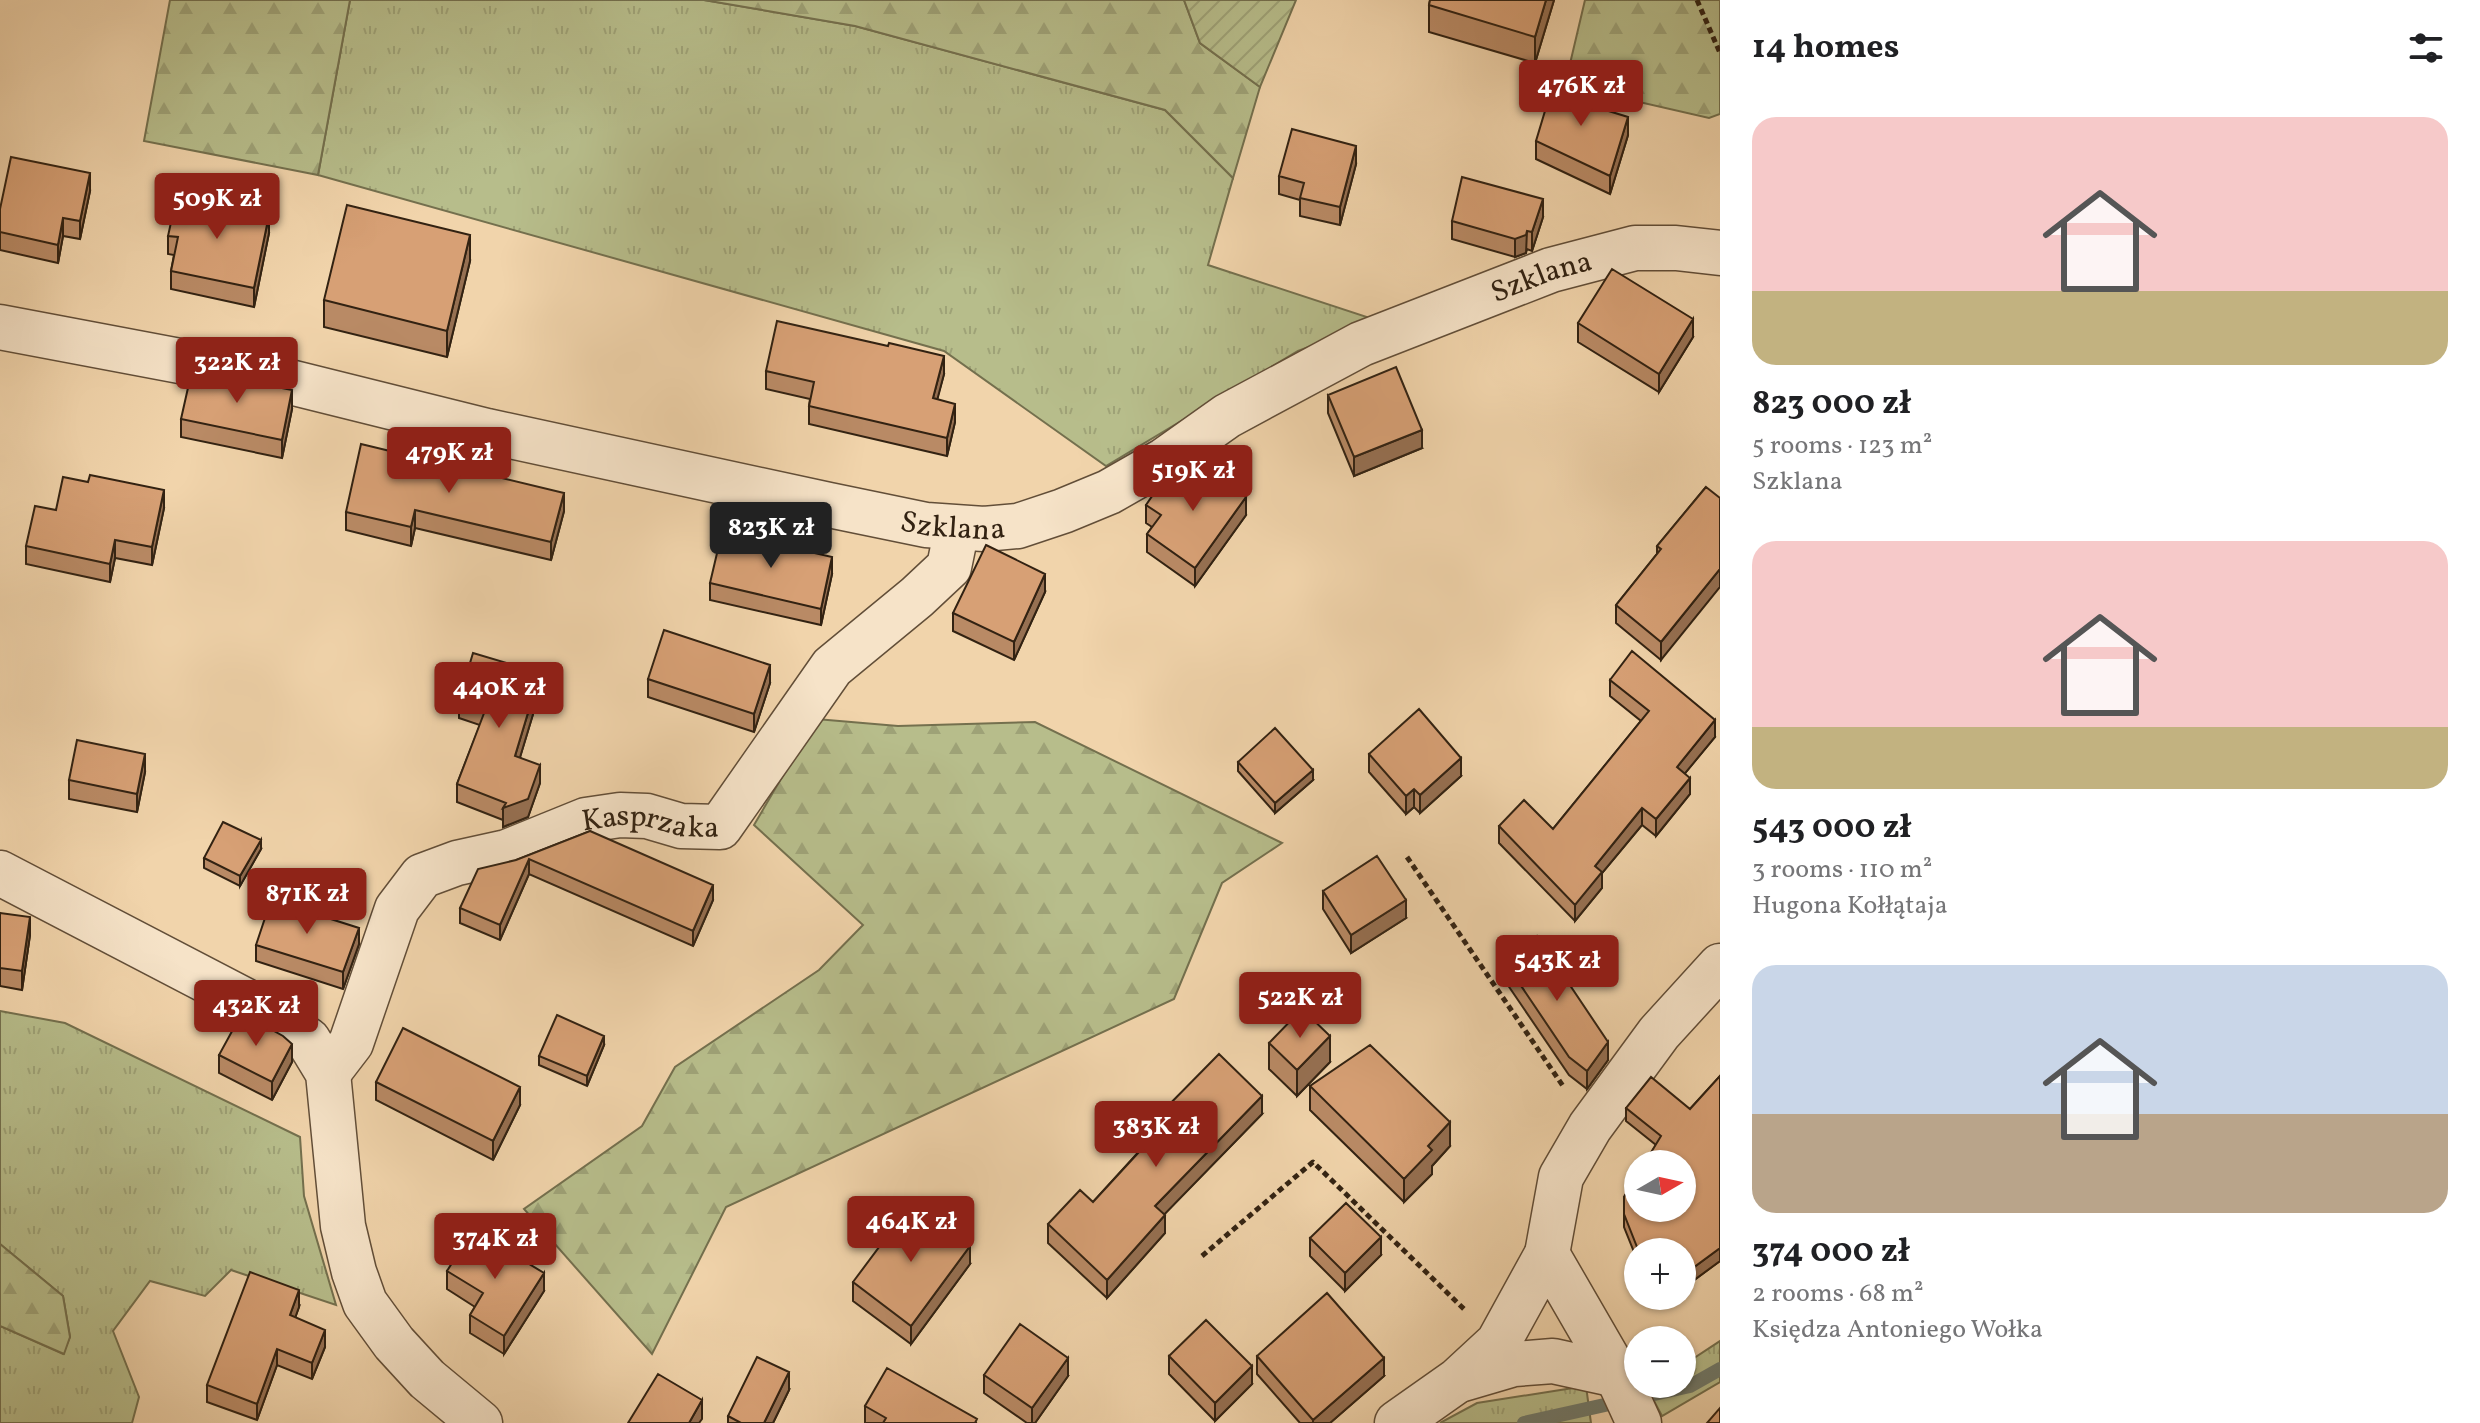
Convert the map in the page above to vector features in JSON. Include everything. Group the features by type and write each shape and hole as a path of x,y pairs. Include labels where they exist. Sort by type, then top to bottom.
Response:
{"street":[{"name":"Szklana","path":"0,327 286,381 487,431 926,525 957,528 1018,526 1109,492 1165,460 1227,416 1361,344 1551,270 1635,248 1676,248 1720,253"},
{"name":"Kasprzaka","path":"328,1073 351,1043 397,909 422,876 457,863 507,852 586,820 620,815 647,816 681,826 720,827 832,667 949,567 957,528"},
{"path":"0,873 263,1010 308,1040 328,1073 343,1226 365,1303 394,1343 427,1379 480,1423"},
{"path":"1397,1423 1458,1380 1498,1343 1547,1254 1561,1177 1590,1127 1659,1033 1720,966"},
{"path":"1547,1254 1617,1375 1639,1423"},
{"path":"1458,1380 1514,1364 1553,1361 1617,1375"}],"path":[{"path":"1697,0 1720,53"},
{"path":"1407,857 1590,1127"},
{"path":"1202,1256 1313,1162 1498,1343"}],"green space":[{"path":"170,0 350,0 318,175 144,141"},
{"path":"350,0 704,0 855,26 1165,110 1233,178 1208,265 1379,321 1298,351 1106,466 944,351 318,175"},
{"path":"704,0 1184,0 1200,43 1260,87 1233,178 1165,110 855,26"},
{"path":"1184,0 1296,0 1260,87 1200,43"},
{"path":"1585,0 1720,0 1720,114 1709,118 1565,85"},
{"path":"816,719 898,726 1035,722 1282,843 1222,883 1174,999 726,1207 652,1354 524,1209 642,1126 675,1067 819,970 863,925 754,825"},
{"path":"0,1011 65,1023 300,1137 304,1196 336,1305 231,1270 205,1296 150,1281 113,1331 139,1397 132,1423 0,1423 0,1326 63,1354 70,1337 63,1296 0,1244"},
{"path":"0,1244 63,1296 70,1337 64,1354 0,1326"},
{"path":"1720,1341 1720,1382 1696,1396 1696,1357"},
{"path":"1586,1386 1591,1423 1440,1423 1477,1403"},
{"path":"1652,1398 1693,1398 1662,1416"}],"building":[{"path":"1430,0 1546,0 1535,37 1429,5"},
{"path":"1554,81 1590,92 1586,104 1628,117 1610,176 1536,141"},
{"path":"1292,129 1356,146 1340,207 1300,198 1304,183 1279,176"},
{"path":"11,157 90,173 80,221 63,218 58,245 0,232 0,209"},
{"path":"1462,177 1543,199 1532,232 1527,231 1526,235 1515,239 1452,221"},
{"path":"177,195 269,215 254,288 171,271 178,237 168,236"},
{"path":"347,205 470,235 447,331 324,300"},
{"path":"1612,269 1693,319 1659,374 1578,323"},
{"path":"777,321 944,356 933,398 955,404 947,438 809,406 814,382 766,371"},
{"path":"1396,367 1422,430 1354,457 1328,395"},
{"path":"192,370 292,390 282,440 181,419"},
{"path":"361,444 564,493 551,542 415,510 411,527 346,512"},
{"path":"1198,463 1246,497 1195,568 1147,534 1161,515 1146,505 1168,473 1183,483"},
{"path":"90,475 164,490 152,547 115,540 110,564 26,546 35,506 56,510 63,477 88,482"},
{"path":"1706,487 1720,498 1720,569 1661,642 1616,605 1661,549 1657,546"},
{"path":"722,532 832,557 821,609 710,583"},
{"path":"986,545 1045,574 1014,642 953,613"},
{"path":"664,630 770,665 754,714 648,679"},
{"path":"1632,651 1715,720 1677,767 1690,778 1656,819 1642,808 1595,866 1602,872 1575,905 1499,826 1524,800 1553,829 1649,711 1610,680"},
{"path":"473,653 540,673 515,756 540,765 528,799 503,808 506,803 457,784 486,708 459,700"},
{"path":"1419,709 1461,758 1420,795 1414,789 1406,796 1369,754"},
{"path":"1275,728 1313,770 1275,803 1238,762"},
{"path":"77,740 145,754 137,794 69,780"},
{"path":"223,822 261,840 240,876 204,858"},
{"path":"590,831 713,885 693,931 529,859 500,925 460,908 478,869 516,860"},
{"path":"1377,856 1406,900 1351,935 1323,891"},
{"path":"271,900 359,928 343,972 256,945"},
{"path":"0,913 30,917 22,971 0,968"},
{"path":"1537,936 1608,1042 1587,1071 1569,1057 1503,959"},
{"path":"1302,1009 1330,1036 1297,1070 1269,1043"},
{"path":"242,1013 292,1044 272,1082 219,1055"},
{"path":"557,1015 604,1036 587,1076 539,1056"},
{"path":"403,1028 520,1087 493,1141 376,1082"},
{"path":"1370,1045 1450,1122 1428,1146 1432,1150 1404,1179 1310,1086"},
{"path":"1219,1054 1262,1096 1155,1206 1165,1215 1107,1280 1048,1224 1080,1190 1093,1202 1162,1127 1154,1120"},
{"path":"1720,1076 1720,1248 1696,1266 1696,1238 1633,1238 1627,1222 1696,1222 1696,1150 1652,1150 1661,1136 1626,1108 1651,1077 1690,1109"},
{"path":"912,1203 970,1246 911,1326 853,1282"},
{"path":"1346,1203 1381,1237 1345,1273 1310,1238"},
{"path":"473,1230 544,1273 504,1336 470,1315 483,1293 447,1271"},
{"path":"250,1272 299,1290 290,1315 325,1330 312,1363 277,1349 257,1404 207,1385"},
{"path":"1327,1293 1384,1358 1313,1420 1257,1356"},
{"path":"1206,1320 1252,1366 1215,1403 1169,1356"},
{"path":"1020,1324 1068,1358 1032,1408 984,1375"},
{"path":"757,1357 789,1372 764,1423 741,1423 728,1416"},
{"path":"887,1368 977,1419 975,1423 883,1423 886,1418 865,1406"},
{"path":"658,1374 702,1400 689,1423 628,1423"},
{"path":"1720,1408 1720,1423 1707,1423"}],"waterway":[{"path":"1524,1423 1690,1386 1720,1369"}]}
